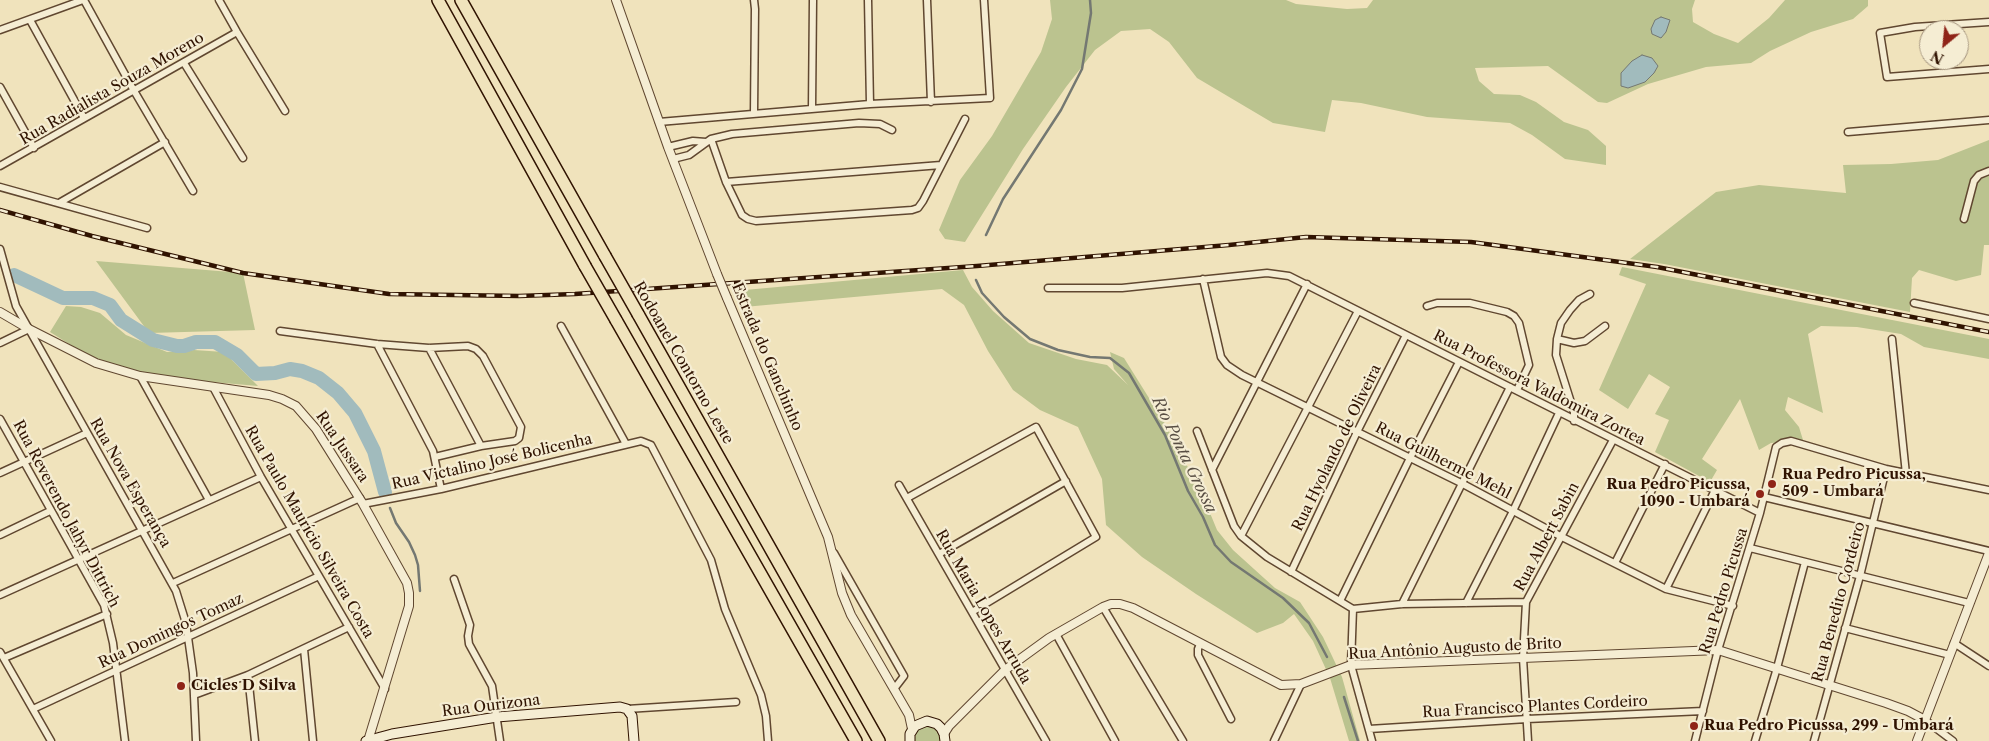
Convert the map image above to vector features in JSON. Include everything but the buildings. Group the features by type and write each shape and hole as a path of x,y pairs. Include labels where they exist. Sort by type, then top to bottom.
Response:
{"highway":[{"path":"438,0 585,266 856,741"},
{"name":"Rodoanel Contorno Leste","path":"461,0 879,741"}],"main road":[{"name":"Rua Ourizona","path":"368,741 392,734 497,717 623,708"},
{"path":"623,708 632,716 634,741"},
{"path":"910,741 912,729 921,722 932,722 945,732"}],"street":[{"path":"0,30 83,0 192,192"},
{"path":"219,0 285,111"},
{"name":"Estrada do Ganchinho","path":"616,0 668,147 717,274 833,551 842,592 851,615 909,715 912,729"},
{"path":"754,0 756,8 754,113"},
{"path":"812,109 813,0"},
{"path":"868,0 870,104"},
{"path":"928,0 931,102"},
{"path":"659,122 870,104 990,98 984,0"},
{"path":"30,20 84,118"},
{"path":"1989,22 1915,27 1880,33 1887,77 1989,69"},
{"name":"Rua Radialista Souza Moreno","path":"0,166 133,89 184,63 237,32"},
{"path":"184,63 243,158"},
{"path":"0,87 34,148"},
{"path":"708,141 742,215 748,219 756,221 912,210 918,208 923,201 965,119"},
{"path":"1848,132 1989,120"},
{"path":"668,147 693,141 708,141 732,134 859,123 880,124 892,130"},
{"path":"693,141 691,145 696,151"},
{"path":"673,159 689,155 708,141"},
{"path":"59,204 164,142"},
{"path":"726,182 941,165"},
{"path":"1964,219 1974,181 1979,175 1989,171"},
{"path":"0,187 147,228"},
{"name":"Rua Nova Esperança","path":"0,249 16,306 173,583 186,623 194,695 196,741"},
{"name":"Rua Professora Valdomira Zortea","path":"1048,288 1122,288 1267,273 1289,276 1760,513"},
{"name":"Rua Guilherme Mehl","path":"1203,279 1224,362 1242,375 1463,484 1562,537 1666,589 1732,606"},
{"path":"1212,470 1307,284"},
{"path":"1574,420 1574,412 1556,356 1557,339 1560,324 1570,310 1579,300 1590,294"},
{"path":"1402,604 1513,389 1529,365 1519,323 1514,316 1507,312 1470,303 1437,303 1427,306"},
{"path":"1914,303 1989,319"},
{"path":"1241,536 1358,310"},
{"name":"Rua Jussara","path":"0,312 96,363 140,376 269,395 282,399 296,406 316,429 361,501 406,583 409,593 409,606 368,741"},
{"path":"561,326 626,444"},
{"path":"1557,339 1574,343 1585,341 1605,326"},
{"path":"0,343 29,329"},
{"path":"280,331 377,344 429,348 468,346 476,348 483,356 521,427 519,438 515,441 481,446 435,457"},
{"name":"Rua Hyolando de Oliveira","path":"1291,572 1357,432 1406,335"},
{"path":"1892,339 1906,474"},
{"path":"377,344 435,457 441,489"},
{"path":"429,348 481,446"},
{"path":"1340,601 1459,362"},
{"path":"140,376 209,500"},
{"name":"Rua Paulo Maurício Silveira Costa","path":"213,388 261,477 385,689"},
{"path":"1466,603 1513,511 1558,413"},
{"name":"Rua Reverendo Jahyr Dittrich","path":"0,419 107,614 113,643 125,741"},
{"path":"906,498 1036,426 1096,537 972,612"},
{"path":"1197,431 1234,526 1241,536 1291,572 1353,609 1402,604 1526,602"},
{"path":"0,473 87,433"},
{"name":"Rua Albert Sabin","path":"1528,741 1523,658 1526,602 1613,440"},
{"name":"Rua Victalino José Bolicenha","path":"173,583 291,528 361,501 441,489 641,441 652,445 711,560 725,609 761,695 766,716 768,741"},
{"name":"Rua Pedro Picussa","path":"1695,741 1718,650 1760,513 1776,447 1791,441 1886,470"},
{"path":"1615,563 1665,464"},
{"path":"1886,470 1989,490"},
{"name":"Rua Benedito Cordeiro","path":"1814,741 1860,576 1886,470"},
{"path":"0,595 261,477"},
{"path":"939,554 1066,482"},
{"name":"Rua Maria Lopes Arruda","path":"899,485 1046,741"},
{"path":"1666,589 1715,490"},
{"path":"1764,497 1989,552 1986,573 1970,603 1917,741"},
{"path":"0,535 50,511"},
{"path":"1750,548 1970,603"},
{"path":"833,551 904,676 894,689"},
{"path":"1754,741 1777,668 1805,562"},
{"name":"Rua Domingos Tomaz","path":"33,709 319,576"},
{"path":"454,579 470,625 469,644 492,686 500,741"},
{"name":"Rua Antônio Augusto de Brito","path":"945,732 1005,670 1056,634 1103,607 1112,604 1133,608 1281,685 1300,684 1352,665 1718,650 1908,711 1925,720"},
{"path":"1103,607 1183,741"},
{"path":"1353,609 1352,665 1372,741"},
{"path":"51,741 2,655 107,614"},
{"path":"194,695 248,675 349,627"},
{"path":"1845,628 1950,654"},
{"path":"1056,634 1115,741"},
{"path":"1200,644 1198,655 1231,720"},
{"path":"1954,644 1989,666"},
{"path":"304,649 313,741"},
{"path":"248,675 255,741"},
{"path":"1274,741 1300,684"},
{"path":"623,708 736,702"},
{"name":"Rua Francisco Plantes Cordeiro","path":"1369,729 1527,718 1703,710"},
{"name":"Estrada do Ganchinho","path":"909,715 921,722"},
{"path":"1925,720 1953,741"}],"green space":[{"path":"1050,0 1286,0 1296,4 1347,9 1367,8 1373,0 1695,0 1692,9 1693,22 1714,34 1738,43 1769,18 1785,0 1868,0 1868,6 1853,19 1811,32 1770,51 1751,63 1706,67 1648,84 1607,103 1598,102 1548,66 1475,68 1479,81 1494,94 1520,95 1536,102 1564,122 1588,130 1606,146 1606,165 1565,159 1532,135 1510,123 1427,117 1361,103 1332,100 1325,132 1273,123 1197,78 1169,42 1150,29 1121,31 1095,50 1066,87 1023,149 965,242 945,239 939,230 960,180 992,136 1041,52 1052,19"},
{"path":"1989,140 1989,245 1984,245 1981,275 1956,281 1919,270 1912,278 1910,312 1630,259 1716,192 1759,185 1846,193 1843,165 1891,164 1938,160"},
{"path":"96,261 243,273 255,330 149,333"},
{"path":"1622,267 1989,339 1989,359 1924,347 1901,334 1857,327 1821,326 1808,334 1823,413 1788,397 1785,410 1799,427 1803,440 1771,443 1759,450 1740,399 1702,459 1717,470 1710,482 1655,452 1669,420 1655,414 1670,387 1649,374 1628,409 1599,390 1646,284 1619,275"},
{"path":"963,270 972,287 993,311 1029,343 1076,359 1107,365 1128,385 1114,369 1110,352 1124,358 1164,422 1203,496 1217,530 1233,550 1275,588 1300,602 1323,637 1342,677 1360,741 1349,741 1330,678 1313,641 1294,614 1283,623 1257,633 1142,557 1106,525 1102,479 1078,427 1040,410 1013,390 988,351 964,305 942,289 744,307 734,291"},
{"path":"66,306 81,307 100,313 126,335 167,352 194,350 224,352 258,386 178,379 133,370 90,357 50,332"},
{"path":"926,725 939,730 942,741 914,741 917,729"}],"water":[{"path":"1661,17 1670,20 1666,32 1661,38 1652,34 1651,29 1655,20"},
{"path":"1642,55 1652,58 1658,66 1654,73 1645,82 1628,88 1621,86 1621,73 1632,61"}],"waterway":[{"name":"Rio Ponta Grossa","path":"986,235 1003,199 1061,110 1082,69 1091,13 1090,0"},
{"path":"14,275 63,298 93,298 110,305 121,320 153,340 177,346 196,342 215,342 237,355 256,374 275,373 290,369 302,371 319,378 338,393 355,413 374,451 385,492"},
{"name":"Rio Ponta Grossa","path":"976,280 982,293 1004,317 1030,339 1058,350 1090,357 1110,358 1129,373 1165,435 1188,491 1203,517 1215,545 1231,562 1283,598 1309,623 1327,657"},
{"path":"390,508 396,523 415,555 418,565 420,591"},
{"name":"Rio Ponta Grossa","path":"1344,697 1358,741"}],"railway":[{"path":"0,210 92,236 243,273 389,294 519,296 575,294 977,266 1306,237 1471,242 1657,267 1989,332"}],"place":[{"name":"Rua Pedro Picussa, 509 - Umbará","path":"1772,484"},
{"name":"Rua Pedro Picussa, 1090 - Umbará","path":"1760,494"},
{"name":"Cicles D Silva","path":"181,686"},
{"name":"Rua Pedro Picussa, 299 - Umbará","path":"1694,726"}]}
